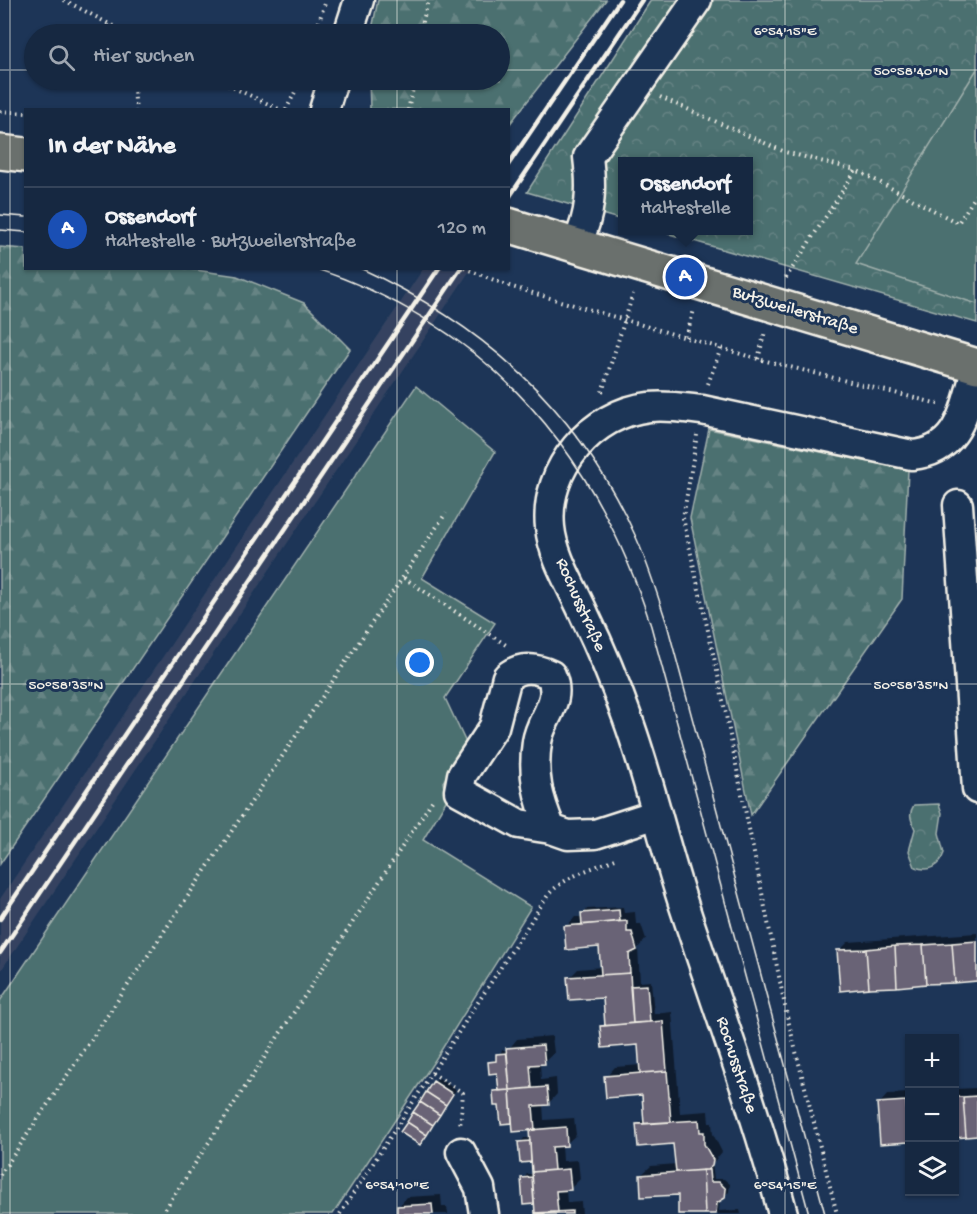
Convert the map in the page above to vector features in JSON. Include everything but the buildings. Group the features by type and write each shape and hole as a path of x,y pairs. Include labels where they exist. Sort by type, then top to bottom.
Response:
{"main road":[{"path":"0,152 24,156"},
{"name":"Butzweilerstraße","path":"510,226 578,244 977,367"}],"street":[{"path":"351,24 358,0"},
{"path":"578,244 588,221 592,189 588,157 697,0"},
{"name":"Rochusstraße","path":"783,1214 665,843 636,742 613,678 556,552 550,527 556,482 565,462 579,443 599,425 615,416 649,407 672,406 702,410 912,455 929,454 951,439 977,367"},
{"path":"958,505 977,789"},
{"path":"551,829 538,798 536,763 537,739 552,710 555,686 551,675 531,667 507,677 494,727 462,775 459,790 519,824 551,829 568,835 595,834 657,814"},
{"path":"461,1152 480,1188 484,1214"}],"path":[{"path":"64,0 106,23"},
{"path":"318,24 326,0"},
{"path":"422,24 428,0"},
{"path":"636,86 785,152 855,170 958,223 977,194"},
{"path":"134,90 136,108"},
{"path":"238,90 277,108"},
{"path":"287,108 296,90"},
{"path":"408,108 413,90"},
{"path":"0,111 24,113"},
{"path":"787,277 855,170"},
{"path":"469,270 509,286 625,321 963,410"},
{"path":"598,396 603,390 634,293"},
{"path":"686,337 694,310"},
{"path":"721,348 702,410 683,518 717,671 787,1016 837,1214"},
{"path":"0,1176 446,513"},
{"path":"404,578 505,644 520,670"},
{"path":"162,1214 432,799 438,796"},
{"path":"340,1214 538,909 557,885 647,846 665,843"},
{"path":"432,1073 463,1093 460,1119 461,1152"}],"shaded area":[{"path":"422,270 470,270 0,972 0,899"}],"green space":[{"path":"378,0 606,0 510,124 510,108 370,108 369,90 510,90 510,24 373,24"},
{"path":"651,0 977,0 977,323 673,235 753,235 753,157 618,157 618,219 527,192"},
{"path":"977,69 977,304 856,264"},
{"path":"0,247 24,249 24,270 196,270 237,276 304,303 350,349 0,864"},
{"path":"416,386 495,452 422,578 495,623 445,698 467,745 443,782 446,801 423,840 531,907 435,1060 333,1214 0,1214 0,1001"},
{"path":"709,429 908,470 902,599 751,815 690,518"},
{"path":"939,804 942,813 939,833 944,853 933,867 925,869 915,867 909,851 915,829 911,817 912,808 914,805"}],"tram line":[{"path":"0,215 24,217"},
{"path":"0,230 24,232"},
{"path":"319,270 377,293 433,324 483,361 528,404 567,452 600,505 628,563 651,626 809,1214"},
{"path":"364,270 447,316 486,344 523,376 556,410 585,448 612,490 635,535 667,624 825,1214"}],"railway":[{"path":"510,162 620,0"},
{"path":"510,196 642,0"},
{"path":"0,919 438,270"},
{"path":"0,953 460,270"}],"place":[{"name":"Ossendorf","path":"685,277"}]}
